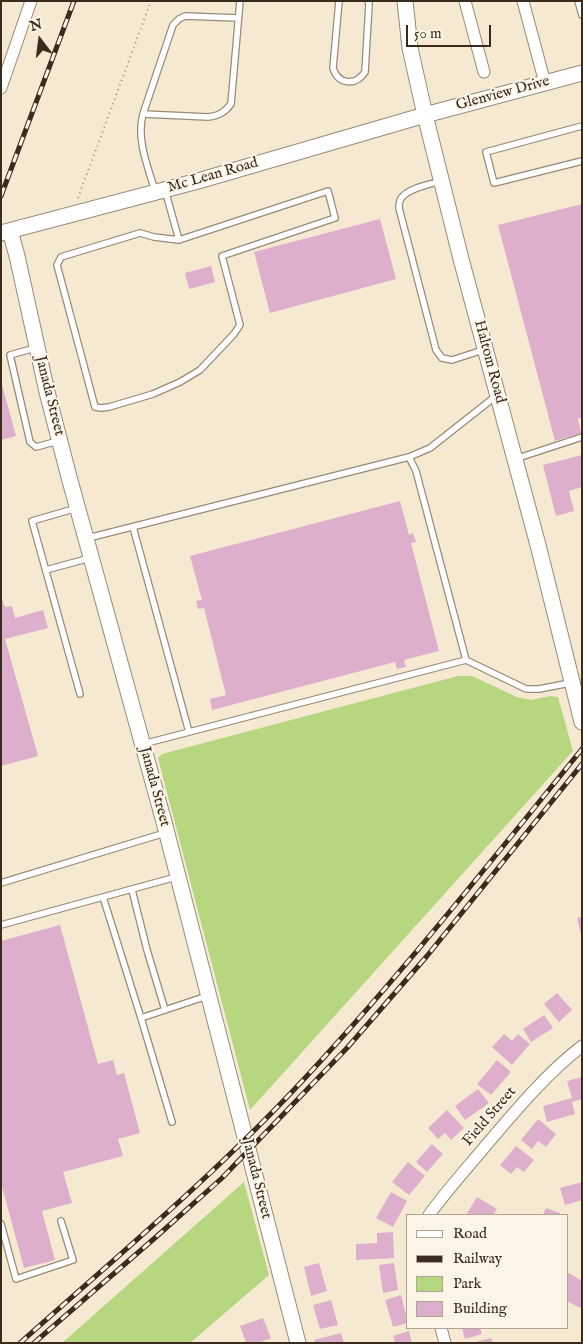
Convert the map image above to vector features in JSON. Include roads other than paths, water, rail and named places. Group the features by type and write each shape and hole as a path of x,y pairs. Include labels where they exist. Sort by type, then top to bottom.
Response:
{"main road":[{"name":"Haltom Road","path":"405,1 410,48 424,115 582,722"},
{"name":"Glenview Drive","path":"424,115 582,73"},
{"name":"Mc Lean Road","path":"6,232 160,191 424,115"},
{"name":"Janada Street","path":"6,232 17,256 37,347 77,508 167,833 298,1343"}],"street":[{"path":"465,1 484,72"},
{"path":"523,1 545,83"},
{"path":"1,88 29,2"},
{"name":"Field Street","path":"430,1214 518,1107 562,1061 582,1046"},
{"path":"441,1329 445,1343"}],"lane":[{"path":"143,114 208,117 217,116 226,110 231,104 240,1"},
{"path":"339,1 333,68 335,74 346,82 355,82 365,72 368,1"},
{"path":"578,1 582,15"},
{"path":"178,240 141,140 140,124 172,25 185,16 238,18"},
{"path":"582,126 486,152 494,183 582,161"},
{"path":"441,181 415,189 402,196 399,208 436,350 442,358 452,360 486,349"},
{"path":"328,191 336,218 222,256 240,325 234,334 200,370 180,382 153,394 109,407 95,407 57,265 60,257 140,233 178,240 328,191"},
{"path":"37,347 10,355 30,442 36,447 60,440"},
{"path":"86,539 409,457 430,448 498,395"},
{"path":"515,459 582,437"},
{"path":"409,457 416,471 466,660"},
{"path":"77,508 32,521 80,694"},
{"path":"133,527 189,732"},
{"path":"46,570 91,558"},
{"path":"143,744 466,660 526,689 539,689 572,683"},
{"path":"1,884 167,833"},
{"path":"1,926 178,876"},
{"path":"132,890 165,1010"},
{"path":"104,897 172,1122"},
{"path":"141,1018 209,995"},
{"path":"1,1224 16,1279 73,1260 61,1221"}],"railway":[{"path":"1,196 74,1"},
{"path":"20,1343 191,1191 289,1095 402,968 582,749"},
{"path":"34,1343 222,1178 347,1048 427,956 582,764"}]}
